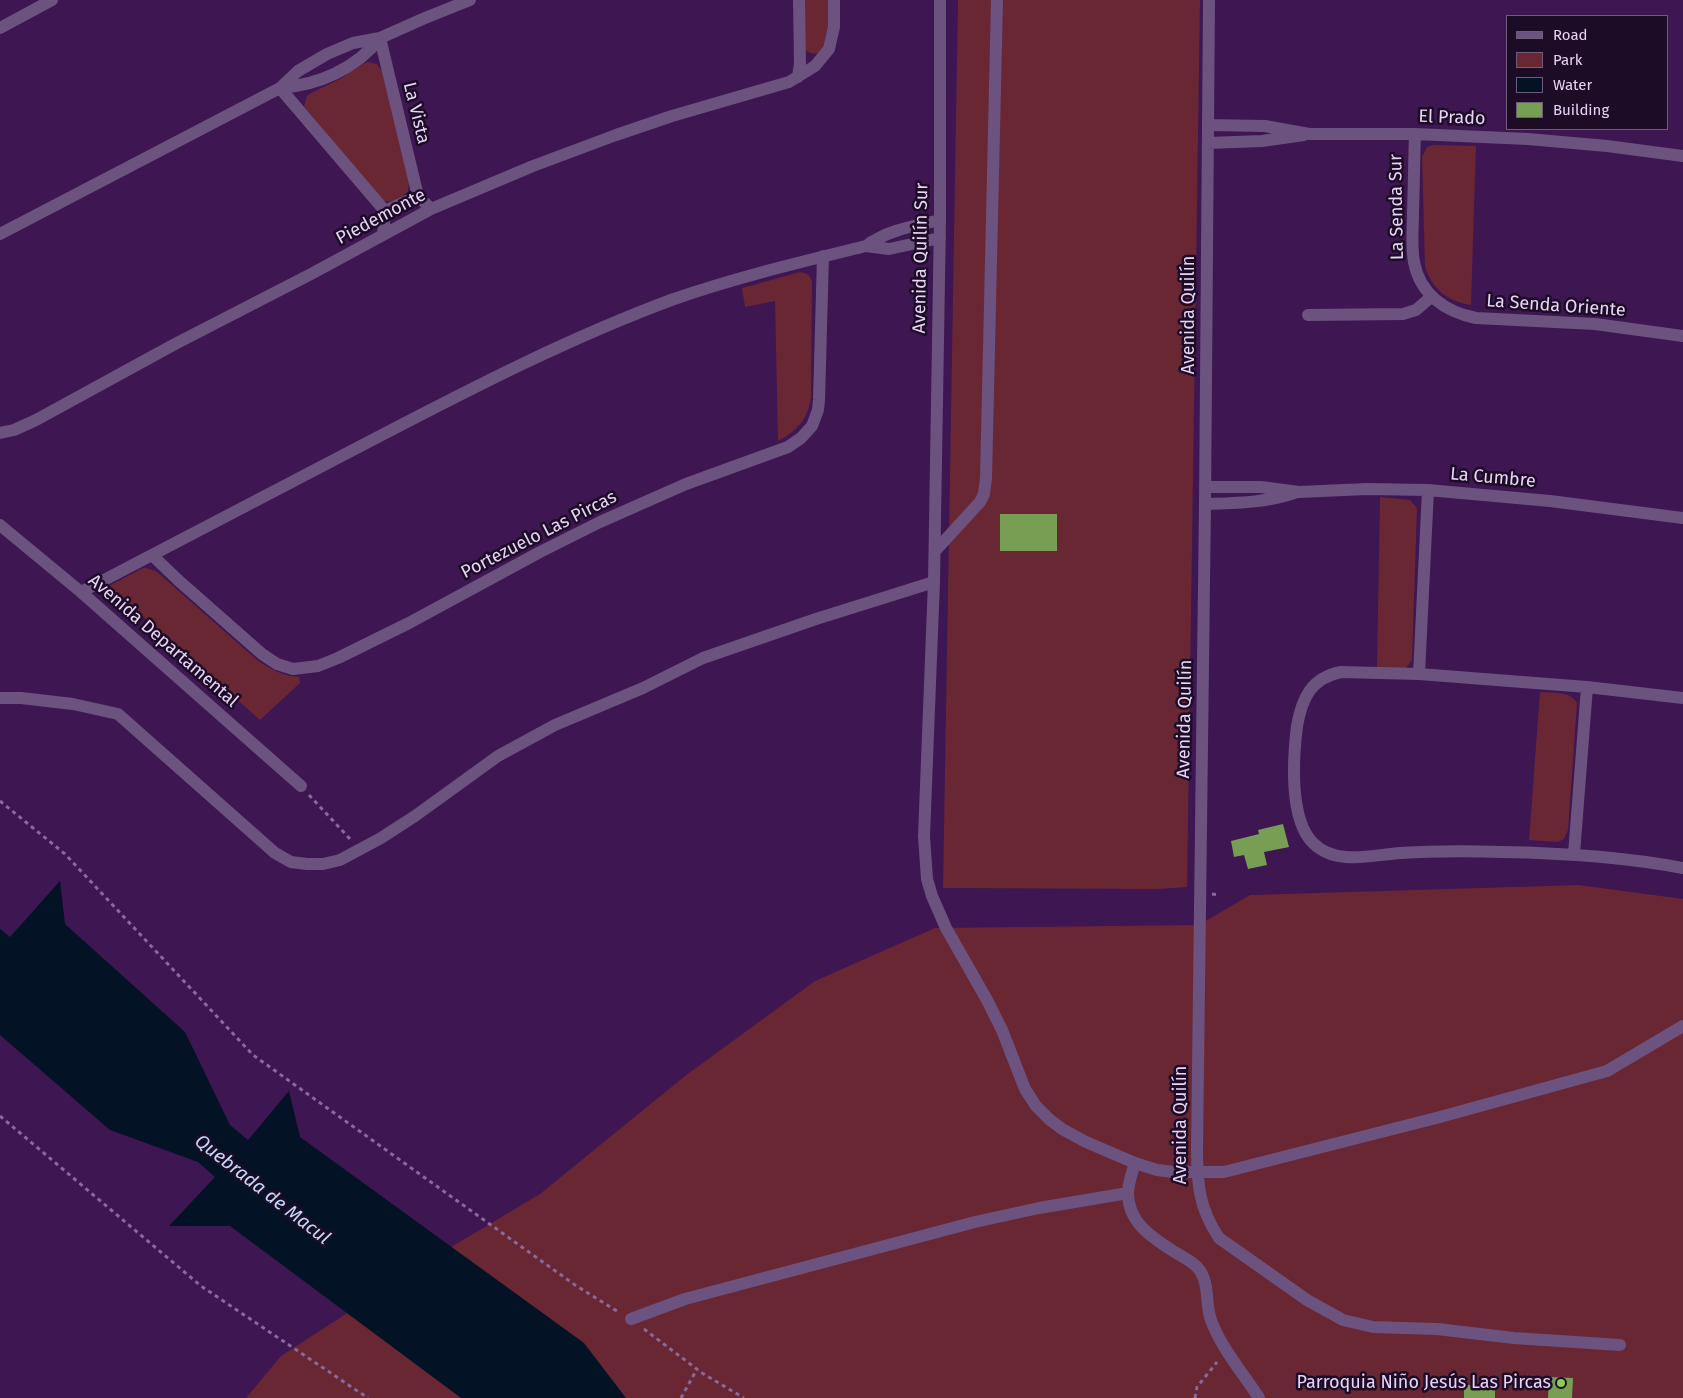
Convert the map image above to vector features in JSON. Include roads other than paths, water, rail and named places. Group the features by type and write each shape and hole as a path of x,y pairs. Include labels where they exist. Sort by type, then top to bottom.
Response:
{"street":[{"path":"0,28 52,0"},
{"path":"0,234 280,88 298,71 327,54 353,43 380,38 470,0"},
{"path":"798,77 800,63 799,0"},
{"name":"Piedemonte","path":"0,434 36,420 175,344 431,209 616,135 782,84 798,77 815,66 829,49 834,27 834,0"},
{"name":"Avenida Quilín Sur","path":"940,0 940,238 935,551 924,836 927,879 946,928 988,1000 1025,1089 1036,1106 1062,1129 1086,1142 1135,1163 1157,1170 1197,1173 1224,1172 1440,1117 1607,1071 1683,1026"},
{"path":"935,551 980,502 984,494 986,478 997,0"},
{"name":"Avenida Quilín","path":"1209,0 1197,1173 1198,1191 1203,1208 1209,1224 1220,1238 1239,1253 1327,1312 1348,1322 1373,1327 1438,1329 1514,1338 1620,1345"},
{"path":"280,88 312,83 341,70 368,52 380,38"},
{"name":"La Vista","path":"380,38 418,196"},
{"path":"280,88 384,211 383,235"},
{"name":"El Prado","path":"1208,125 1265,126 1309,134 1414,134 1528,139 1607,146 1683,156"},
{"name":"El Prado","path":"1208,143 1278,140 1309,134"},
{"name":"La Senda Sur","path":"1414,134 1414,261 1420,281 1431,297"},
{"path":"384,211 418,196 431,209"},
{"path":"866,246 890,233 940,220"},
{"path":"81,592 526,362 630,316 701,290 823,256 866,246 889,249 940,238"},
{"name":"Portezuelo Las Pircas","path":"152,555 262,654 277,664 285,668 301,669 326,663 387,634 600,522 686,484 781,450 796,442 812,426 818,410 823,256"},
{"path":"1308,315 1403,314 1416,310 1431,297"},
{"name":"La Senda Oriente","path":"1431,297 1450,310 1476,318 1594,324 1683,336"},
{"name":"La Cumbre","path":"1205,487 1261,487 1299,492 1368,489 1428,490 1550,501 1683,518"},
{"path":"1419,674 1428,490"},
{"name":"La Cumbre","path":"1205,504 1262,502 1299,492"},
{"name":"Avenida Departamental","path":"0,525 81,592 301,786"},
{"path":"0,698 21,698 73,704 118,714 249,832 275,853 291,862 323,864 340,860 381,838 498,756 555,725 643,688 703,658 816,619 934,582"},
{"path":"1683,698 1587,687 1419,674 1340,672 1330,674 1314,685 1306,695 1302,705 1298,725 1294,780 1295,795 1302,826 1307,836 1330,854 1348,857 1407,852 1456,851 1574,854 1683,868"},
{"path":"1574,854 1587,687"},
{"path":"1135,1163 1128,1193 1130,1206 1136,1220 1148,1234 1199,1269 1204,1281 1211,1319 1227,1350 1259,1398"},
{"path":"631,1320 685,1299 975,1222 1039,1208 1128,1193"}],"water":[{"name":"Quebrada de Macul","path":"60,881 65,924 185,1032 230,1125 248,1140 289,1091 300,1137 584,1343 626,1398 461,1398 230,1226 169,1226 215,1177 198,1162 110,1130 0,1035 0,929 10,937"}],"place":[{"name":"Parroquia Niño Jesús Las Pircas","path":"1561,1383"}]}
